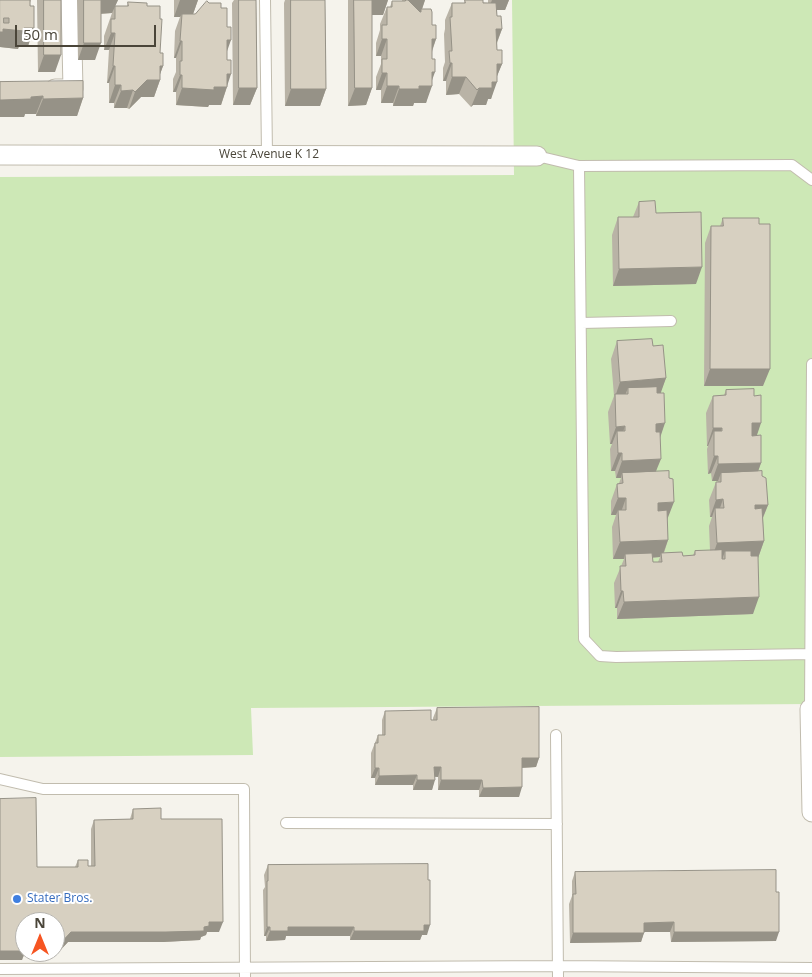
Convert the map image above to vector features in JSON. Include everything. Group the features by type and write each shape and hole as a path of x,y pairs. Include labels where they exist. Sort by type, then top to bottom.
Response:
{"street":[{"path":"36,90 73,89 71,0"},
{"name":"West Avenue K 12","path":"0,155 537,156"},
{"path":"810,709 812,812"}],"lane":[{"path":"264,0 267,154"},
{"path":"537,156 579,166 792,166 812,180"},
{"path":"579,166 584,639 600,656 812,654"},
{"path":"581,323 671,321"},
{"path":"810,709 812,654 812,364"},
{"path":"556,735 558,977"},
{"path":"0,779 43,789 244,789 245,972"},
{"path":"286,823 557,824"},
{"path":"0,969 245,972 558,966 812,968"}],"green space":[{"path":"512,0 812,0 812,704 251,708 253,755 0,757 0,177 514,175"}],"building":[{"path":"0,0 30,0 30,6 34,6 34,28 24,28 24,31 3,29 3,32 0,32","holes":["4,18 9,18 9,23 4,23"]},
{"path":"44,0 61,0 61,55 44,55"},
{"path":"84,0 101,0 101,43 84,43"},
{"path":"239,0 256,0 257,88 239,88"},
{"path":"291,0 325,0 326,89 291,89"},
{"path":"354,0 372,0 372,88 355,88"},
{"path":"406,0 420,12 421,9 431,9 432,25 436,25 436,39 432,39 432,59 435,59 435,72 432,72 432,86 419,86 419,89 399,89 399,86 387,86 387,73 382,73 382,59 387,59 387,39 382,39 382,25 387,25 387,7 392,7 392,1"},
{"path":"465,0 483,0 483,3 496,3 497,16 501,16 502,29 496,29 497,50 502,50 502,64 497,64 497,82 492,82 492,88 479,88 477,90 466,77 452,77 452,63 450,63 449,51 452,51 450,17 452,17 452,3 465,3"},
{"path":"207,1 209,3 221,3 221,8 227,8 227,27 231,27 231,40 227,40 227,60 231,60 231,74 227,74 227,87 214,87 214,90 182,88 180,61 182,61 182,41 180,41 182,14 195,14"},
{"path":"128,2 147,3 147,6 160,6 160,19 162,19 160,53 163,53 163,66 160,66 160,80 147,80 135,92 133,90 121,91 121,85 115,85 115,66 113,66 115,33 111,33 111,19 115,19 115,6 128,6"},
{"path":"83,81 83,98 43,99 43,96 31,97 31,99 0,100 0,82"},
{"path":"655,201 656,213 701,212 702,267 619,269 618,217 639,217 639,202"},
{"path":"723,218 759,218 759,224 770,224 770,369 710,369 711,226 723,226"},
{"path":"652,339 653,346 663,345 666,378 620,382 617,341"},
{"path":"657,387 657,393 664,393 665,423 656,424 656,432 660,432 661,459 622,461 622,453 618,453 617,431 625,431 625,426 616,427 615,394 628,394 628,388"},
{"path":"754,389 754,396 761,395 761,423 752,423 752,436 761,435 761,463 718,464 718,456 714,456 714,431 722,431 722,428 713,428 713,396 726,395 726,390"},
{"path":"669,471 669,478 673,479 674,502 658,503 658,511 667,510 668,540 620,542 618,510 626,510 626,498 618,498 617,484 623,483 622,473"},
{"path":"762,471 762,476 766,478 768,505 755,505 755,509 762,508 764,541 717,543 715,508 724,508 723,499 716,500 716,482 721,482 721,473"},
{"path":"722,550 722,559 725,559 725,551 751,551 751,556 758,556 759,597 624,602 623,591 621,591 620,566 626,566 625,554 652,553 653,562 662,562 661,553 682,552 683,556 695,555 695,551"},
{"path":"539,707 539,758 522,758 522,787 483,788 482,780 441,780 441,767 434,767 435,780 417,780 417,775 379,776 379,768 375,768 375,743 378,743 378,735 385,735 385,711 431,710 431,720 437,720 437,708"},
{"path":"36,798 37,867 78,867 78,860 88,860 88,866 95,866 94,820 133,819 133,809 161,808 161,819 222,819 223,922 209,922 209,926 204,927 204,931 71,932 65,938 65,912 15,912 15,951 0,951 0,799"},
{"path":"428,864 430,925 424,925 424,931 354,931 354,927 288,927 288,931 270,931 270,927 267,927 268,865"},
{"path":"776,870 776,892 779,892 779,932 674,932 674,922 644,923 644,933 573,933 573,894 576,894 575,872"}],"place":[{"name":"Stater Bros.","path":"17,899"}]}
